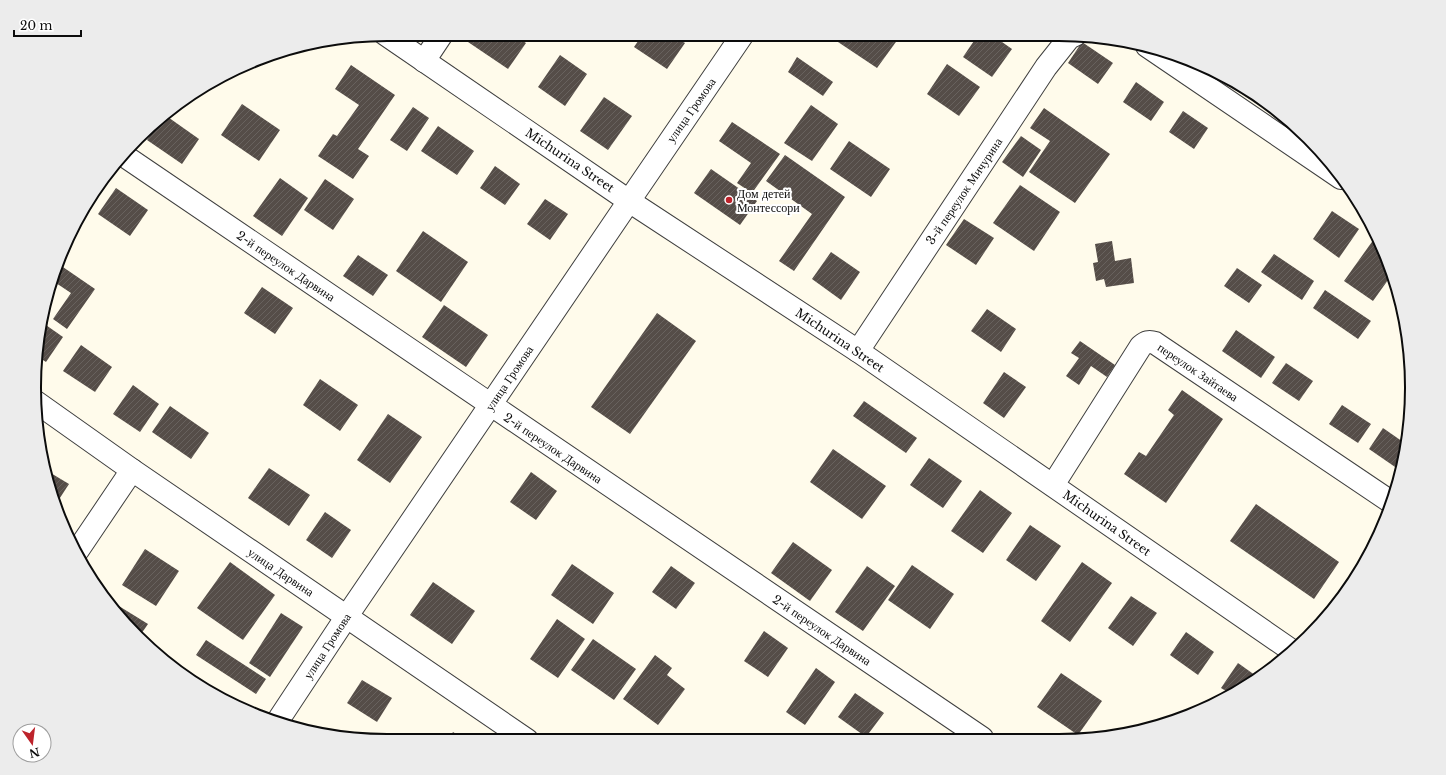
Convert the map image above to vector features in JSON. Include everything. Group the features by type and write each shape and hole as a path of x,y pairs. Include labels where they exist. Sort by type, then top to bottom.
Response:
{"street":[{"name":"Michurina Street","path":"395,41 629,201 858,351 1287,648"},
{"path":"424,61 437,41"},
{"name":"улица Громова","path":"280,717 347,616 738,41"},
{"name":"3-й переулок Мичурина","path":"858,351 1046,67 1066,41"},
{"path":"1164,57 1326,168"},
{"name":"2-й переулок Дарвина","path":"128,158 490,406 976,734"},
{"name":"переулок Зайтаева","path":"1053,485 1141,346 1145,342 1150,341 1387,499"},
{"name":"улица Дарвина","path":"42,406 132,470 518,734"},
{"path":"80,547 132,470"}],"building":[{"path":"523,41 526,43 508,69 468,42"},
{"path":"638,41 682,41 685,43 667,69 634,47"},
{"path":"836,41 897,41 877,68"},
{"path":"974,41 1001,41 1012,49 992,77 963,57"},
{"path":"1082,42 1113,63 1098,84 1068,63"},
{"path":"560,55 587,74 565,106 538,87"},
{"path":"797,57 833,82 823,96 788,72"},
{"path":"947,64 980,87 959,116 927,94"},
{"path":"351,65 395,95 358,149 369,156 353,179 318,156 333,134 337,136 359,105 335,89"},
{"path":"1136,82 1164,102 1151,121 1123,102"},
{"path":"604,97 632,116 608,150 580,131"},
{"path":"242,104 280,130 259,161 221,135"},
{"path":"811,105 838,124 812,161 784,143"},
{"path":"413,107 429,118 407,151 390,140"},
{"path":"1044,108 1110,154 1075,203 1029,172 1050,141 1030,128"},
{"path":"1183,111 1208,128 1194,149 1169,132"},
{"path":"170,118 199,139 182,164 147,140 152,133"},
{"path":"732,122 780,154 752,193 737,183 751,163 719,141"},
{"path":"438,126 474,151 457,175 421,151"},
{"path":"1021,136 1041,150 1023,177 1002,162"},
{"path":"849,141 890,169 871,197 830,169"},
{"path":"785,155 845,197 794,271 779,261 812,214 766,181"},
{"path":"495,166 520,184 505,205 480,188"},
{"path":"711,169 757,201 740,225 694,193"},
{"path":"280,178 308,198 282,236 253,216"},
{"path":"325,179 354,199 333,230 304,210"},
{"path":"1020,185 1060,212 1034,251 993,223"},
{"path":"116,188 148,210 130,236 98,214"},
{"path":"545,199 568,214 550,240 527,224"},
{"path":"1332,211 1359,229 1339,258 1313,239"},
{"path":"964,219 994,238 976,265 946,245"},
{"path":"423,231 468,262 441,302 396,271"},
{"path":"1112,241 1115,261 1131,258 1134,283 1106,287 1104,279 1096,281 1093,263 1098,262 1095,244"},
{"path":"1372,241 1388,280 1373,301 1344,281"},
{"path":"831,252 860,272 841,300 812,279"},
{"path":"1274,254 1314,281 1302,300 1261,272"},
{"path":"358,255 388,275 373,296 343,276"},
{"path":"63,267 95,289 67,329 53,319 71,293 57,284"},
{"path":"1237,268 1262,285 1249,303 1224,286"},
{"path":"262,287 293,308 275,334 244,313"},
{"path":"1325,290 1371,321 1358,339 1313,308"},
{"path":"444,305 488,335 466,367 422,337"},
{"path":"987,309 1016,329 1001,352 971,331"},
{"path":"657,313 696,341 630,434 591,407"},
{"path":"47,326 63,337 46,362 42,360"},
{"path":"1236,330 1275,357 1261,378 1222,351"},
{"path":"1080,341 1115,365 1107,377 1091,366 1079,385 1066,376 1079,358 1071,353"},
{"path":"81,345 112,367 95,392 63,371"},
{"path":"1286,363 1313,381 1299,401 1272,383"},
{"path":"1004,372 1026,387 1004,418 983,403"},
{"path":"320,379 358,405 340,431 303,405"},
{"path":"133,385 159,404 140,432 113,414"},
{"path":"1182,390 1223,419 1166,503 1124,474 1139,452 1146,456 1174,415 1168,410"},
{"path":"864,401 917,438 906,453 853,416"},
{"path":"1342,405 1371,424 1358,443 1329,424"},
{"path":"170,406 209,433 191,459 152,432"},
{"path":"388,414 422,437 390,483 357,460"},
{"path":"1383,428 1401,440 1395,467 1369,449"},
{"path":"833,449 886,486 862,519 810,482"},
{"path":"929,458 962,481 943,508 910,485"},
{"path":"269,468 310,495 289,526 248,498"},
{"path":"531,472 557,491 536,520 510,502"},
{"path":"52,474 69,484 59,499"},
{"path":"980,490 1012,513 983,553 951,531"},
{"path":"1256,504 1339,562 1314,599 1230,541"},
{"path":"325,512 351,530 332,558 306,540"},
{"path":"1030,525 1061,546 1036,581 1006,560"},
{"path":"793,542 832,570 810,601 771,573"},
{"path":"145,549 179,571 156,606 122,585"},
{"path":"230,562 275,595 243,640 197,608"},
{"path":"1082,562 1112,583 1070,642 1041,621"},
{"path":"572,564 614,593 593,624 551,595"},
{"path":"912,565 954,594 930,629 888,600"},
{"path":"671,566 695,583 676,609 652,592"},
{"path":"867,566 895,586 863,631 835,612"},
{"path":"433,582 475,611 452,644 410,615"},
{"path":"1131,596 1157,613 1133,646 1108,628"},
{"path":"120,606 148,624 142,633"},
{"path":"281,613 303,627 270,677 249,663"},
{"path":"557,619 585,639 558,678 530,659"},
{"path":"764,631 788,648 768,677 744,661"},
{"path":"1186,632 1214,652 1198,675 1170,655"},
{"path":"593,639 636,669 614,700 571,670"},
{"path":"206,640 266,679 256,694 196,655"},
{"path":"655,655 672,668 667,675 685,689 658,725 623,699"},
{"path":"1238,663 1253,674 1226,691 1221,688"},
{"path":"816,668 835,682 805,725 786,712"},
{"path":"1061,673 1102,701 1079,733 1075,733 1037,707"},
{"path":"362,680 392,698 377,722 347,703"},
{"path":"855,693 884,713 868,734 862,734 838,717"}],"place":[{"name":"Дом детей Монтессори","path":"729,200"}]}
